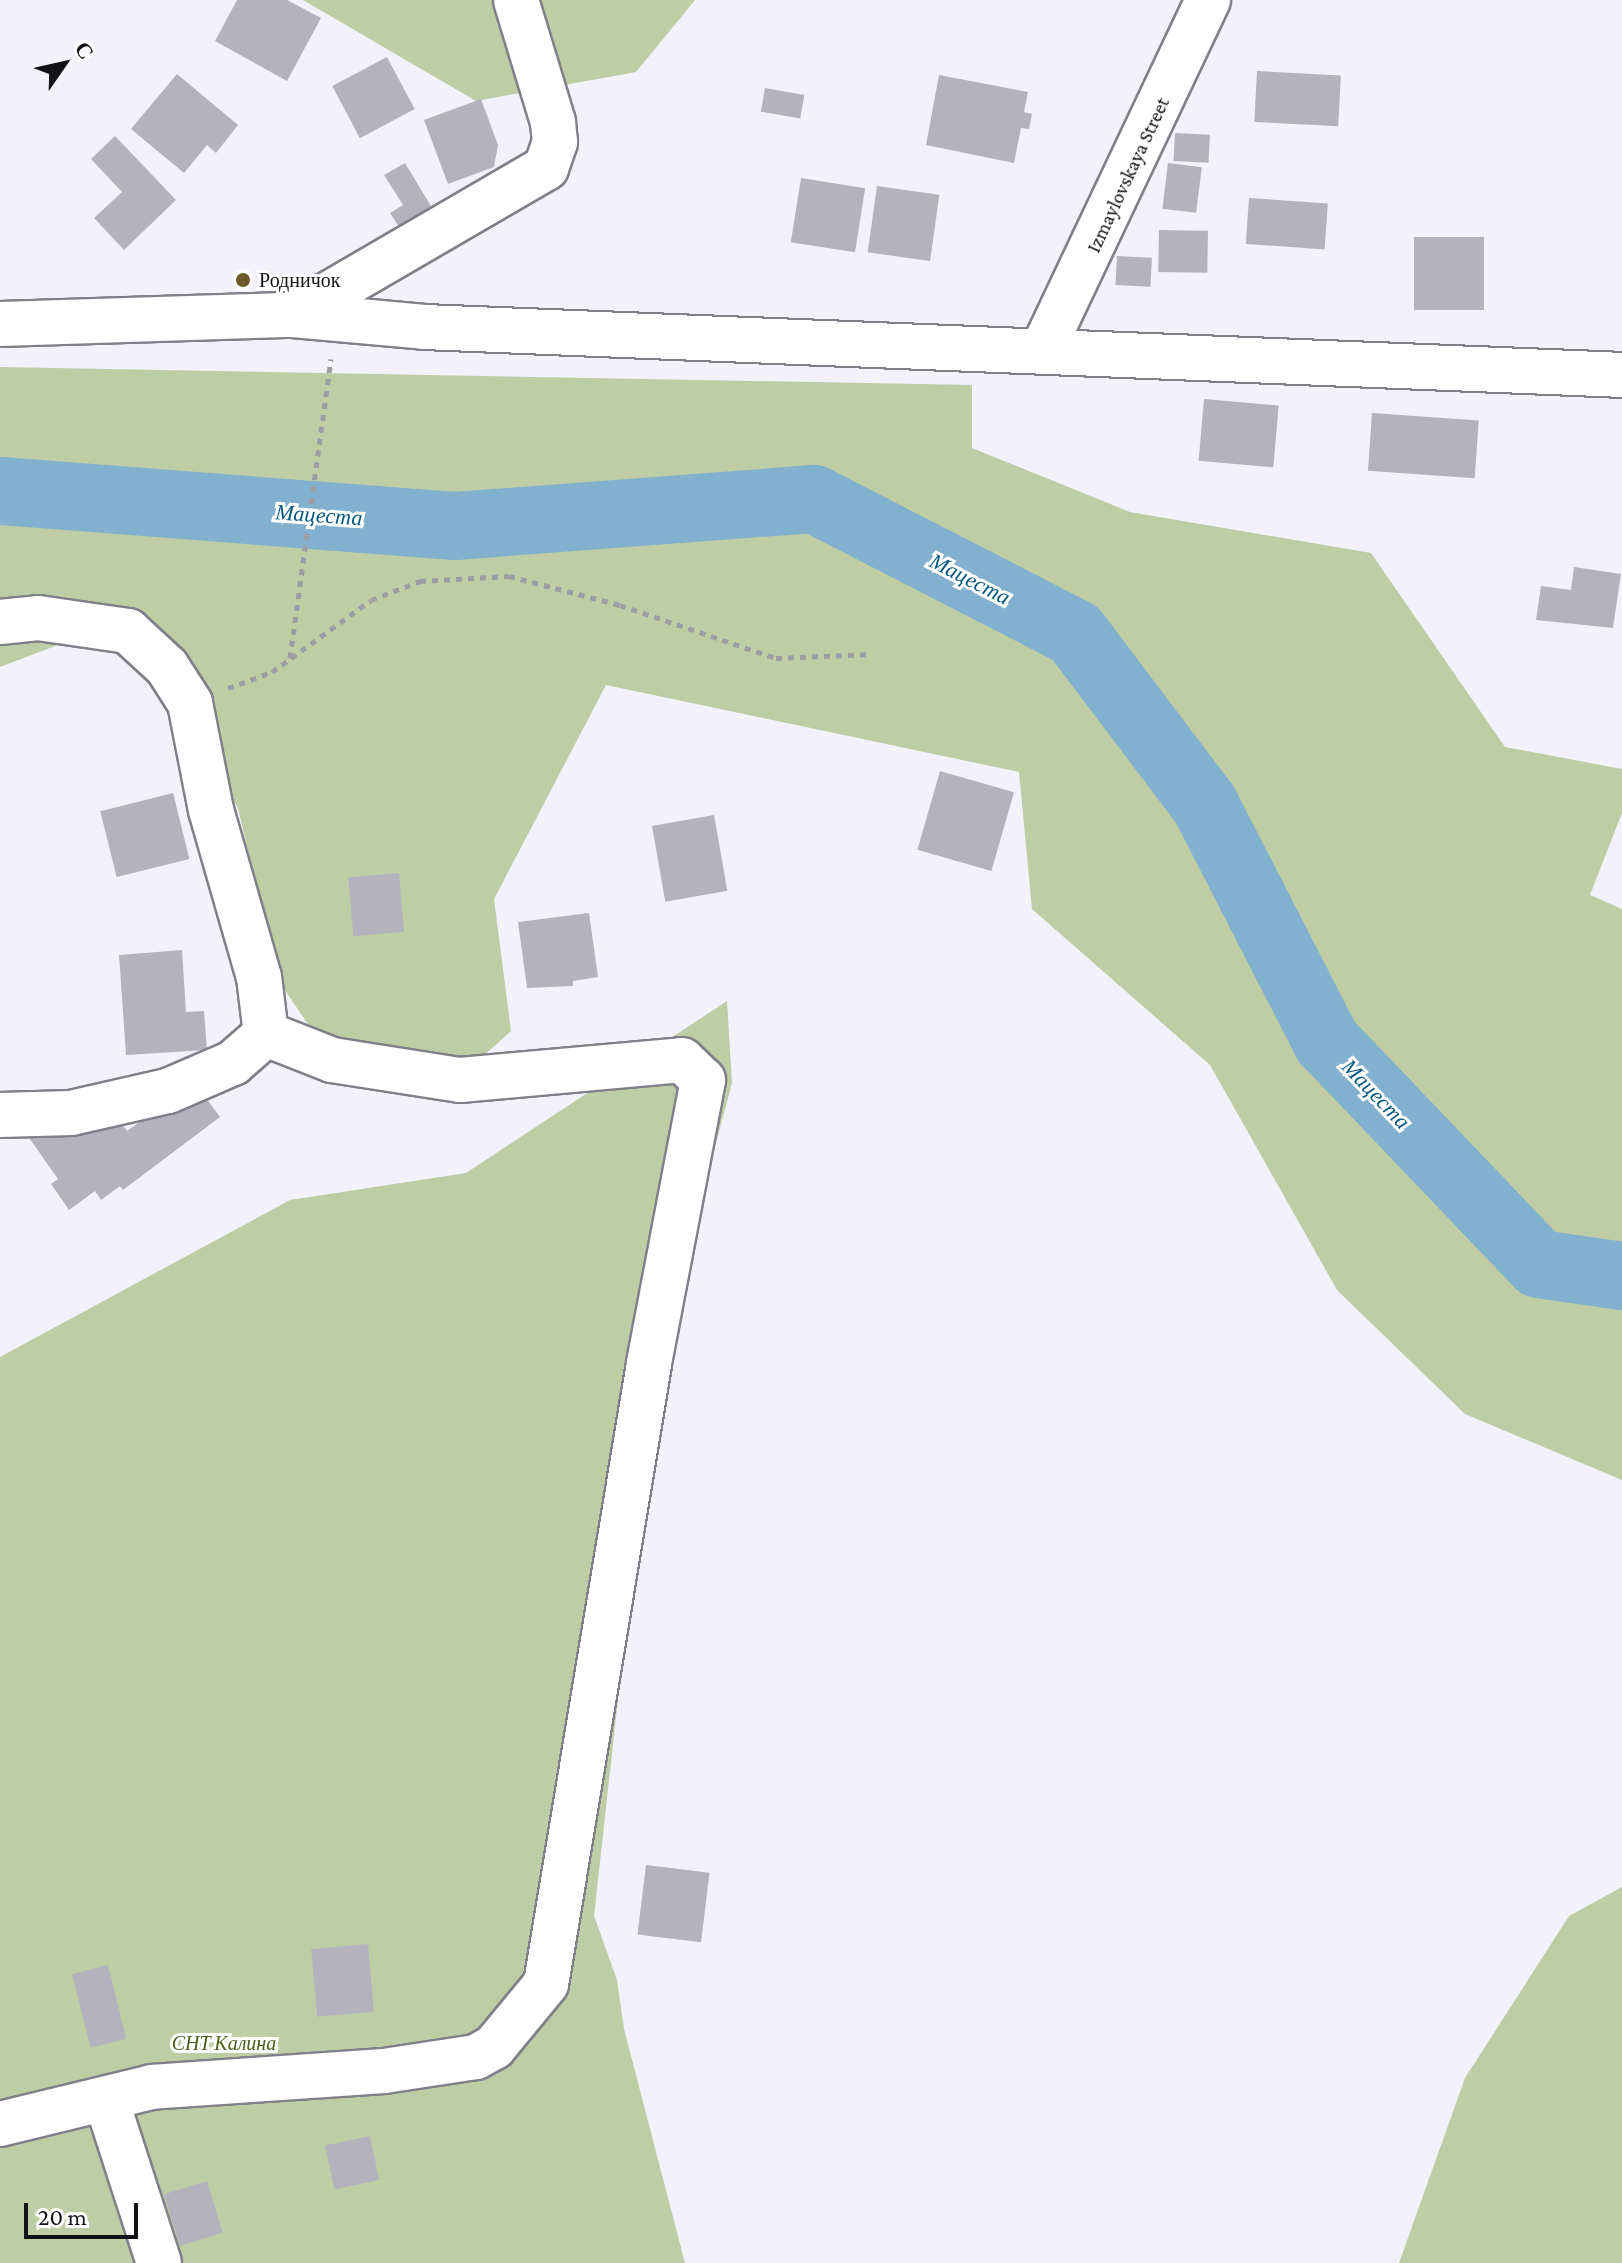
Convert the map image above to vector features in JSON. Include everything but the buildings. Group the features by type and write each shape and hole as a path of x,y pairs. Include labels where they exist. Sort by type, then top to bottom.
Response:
{"street":[{"path":"293,315 546,168 555,142 553,122 516,0"},
{"name":"Izmaylovskaya Street","path":"1044,347 1208,0"},
{"path":"0,324 293,315 424,327 1044,347 1622,375"},
{"path":"0,622 38,618 128,631 167,667 190,703 211,810 259,977 266,1034"},
{"path":"0,1115 71,1113 168,1091 233,1063 266,1034"},
{"path":"0,2124 152,2087 384,2071 476,2057 494,2047 546,1984 649,1364 703,1080 682,1060 460,1080 332,1060 266,1034"},
{"path":"106,2099 159,2263"}],"path":[{"path":"290,659 327,387"},
{"path":"190,703 272,672 371,600 420,581 509,576 620,605 776,658 872,654"}],"green space":[{"path":"303,0 695,0 636,72 476,101"},
{"path":"0,367 972,385 972,448 1130,512 1371,553 1505,747 1622,769 1622,813 1590,895 1622,909 1622,1480 1465,1414 1337,1290 1210,1065 1032,909 1019,772 606,685 494,899 511,1031 481,1058 390,1055 312,1030 278,980 238,808 118,622 0,667"},
{"name":"СНТ Калина","path":"727,1001 732,1083 689,1244 625,1636 594,1916 617,1980 624,2029 685,2263 0,2263 0,1357 290,1200 466,1173"},
{"path":"1622,1887 1622,2263 1399,2263 1465,2078 1569,1916"}],"waterway":[{"name":"Мацеста","path":"0,491 455,526 814,499 1075,633 1205,805 1327,1042 1539,1264 1622,1276"}],"place":[{"name":"Родничок","path":"243,280"}]}
